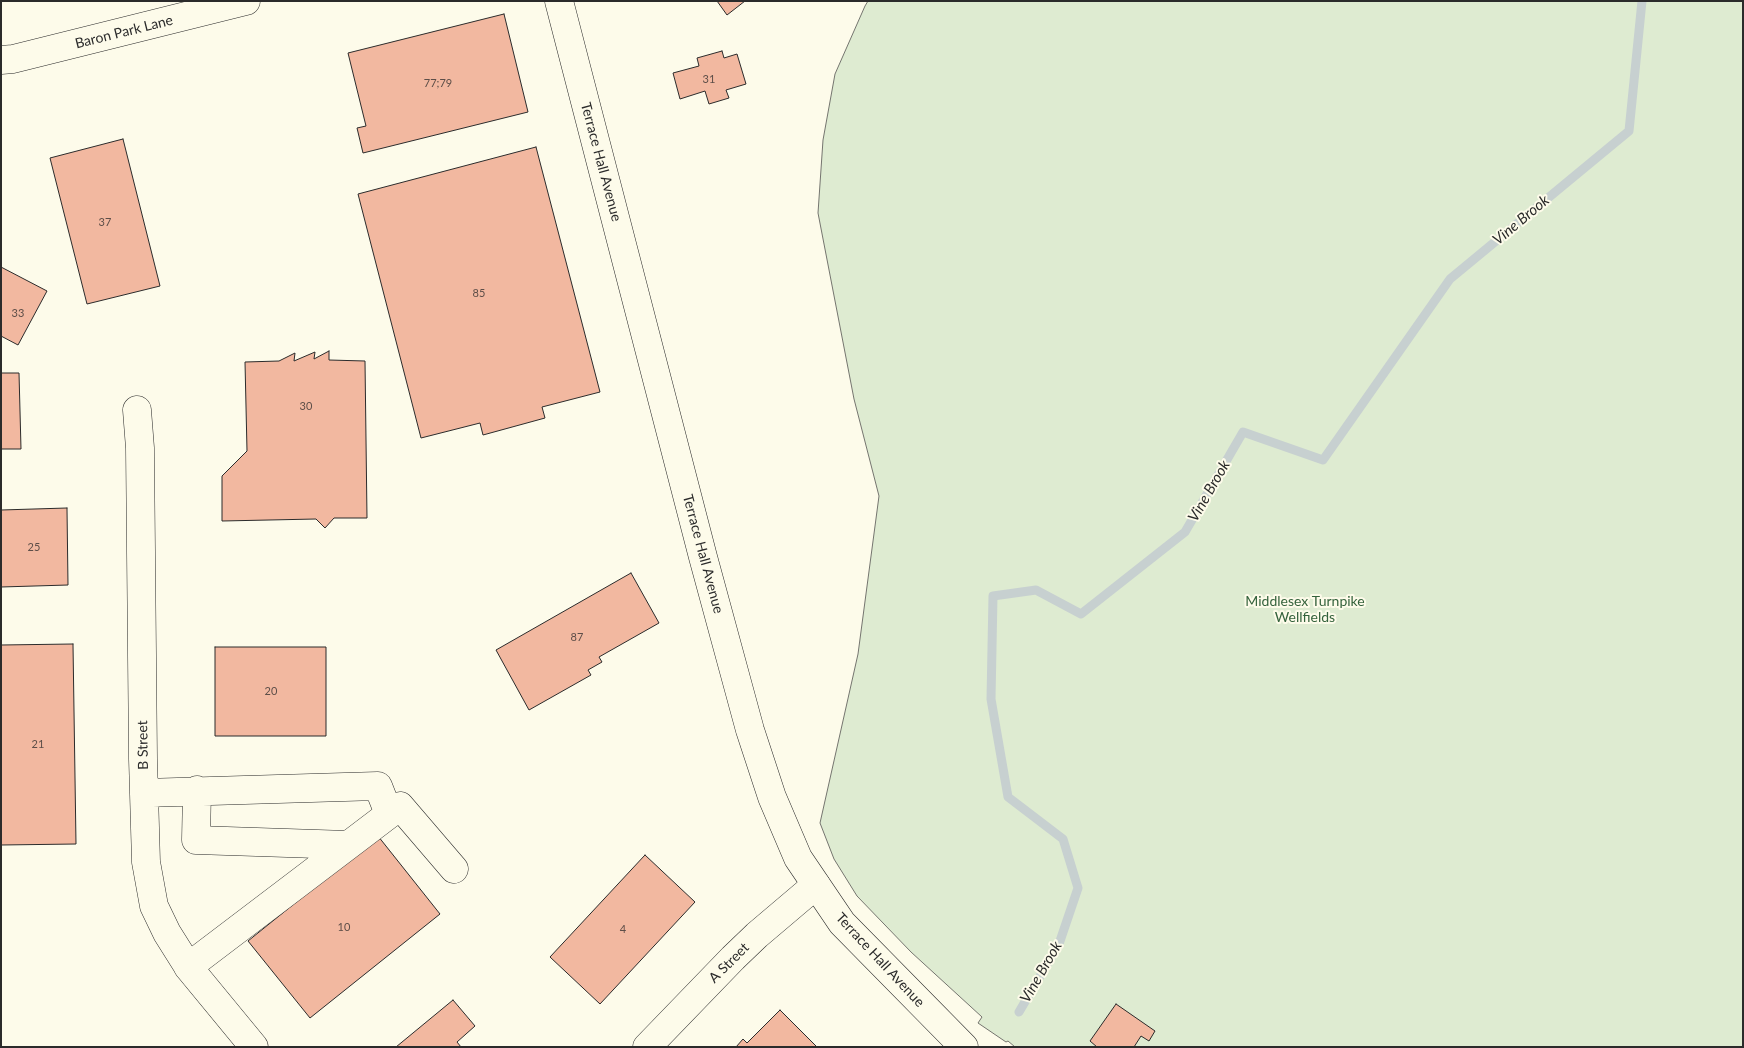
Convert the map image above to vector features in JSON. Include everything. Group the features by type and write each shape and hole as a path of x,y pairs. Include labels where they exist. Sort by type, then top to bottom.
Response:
{"street":[{"name":"Baron Park Lane","path":"1,60 13,59 246,1"},
{"name":"Terrace Hall Avenue","path":"558,1 703,557 750,730 772,797 798,858 842,923 964,1047"},
{"name":"B Street","path":"137,410 140,448 146,862 154,906 167,933 188,967 254,1047"},
{"path":"144,793 378,786 389,814"},
{"path":"196,790 196,840 348,845"},
{"path":"188,967 400,806 454,869"},
{"name":"A Street","path":"647,1047 745,946 816,885"}],"green space":[{"name":"Middlesex Turnpike Wellfields","path":"868,1 1743,1 1743,1047 1015,1047 978,1023 982,1017 911,952 857,896 834,859 820,823 858,654 879,496 854,399 818,213 823,140 835,74"}],"building":[{"path":"717,1 745,1 727,15"},
{"path":"504,14 528,112 363,153 357,128 366,126 348,53"},
{"path":"722,51 724,58 737,54 746,84 726,90 729,98 709,104 705,91 680,99 673,73 699,66 697,58"},
{"path":"123,139 160,286 87,304 50,158"},
{"path":"536,147 600,392 542,407 545,418 483,435 480,423 421,438 358,194"},
{"path":"1,267 47,291 18,345 1,336"},
{"path":"329,351 329,360 365,361 367,518 334,518 325,528 316,519 222,521 222,476 247,451 245,362 279,361 295,353 294,361 315,352 314,359"},
{"path":"1,373 19,373 21,449 1,449"},
{"path":"67,508 68,585 1,587 1,510"},
{"path":"631,573 659,623 599,657 602,662 588,670 591,675 529,710 496,650"},
{"path":"73,644 76,844 1,845 1,645"},
{"path":"215,647 326,647 326,736 215,736"},
{"path":"378,836 440,914 310,1018 248,941"},
{"path":"645,855 695,902 600,1004 550,957"},
{"path":"453,1000 475,1026 457,1042 461,1047 396,1047"},
{"path":"1116,1004 1155,1031 1149,1041 1141,1036 1134,1047 1097,1047 1090,1041"},
{"path":"780,1010 817,1047 736,1047 743,1039 747,1043"}],"waterway":[{"name":"Vine Brook","path":"1019,1012 1059,944 1078,888 1063,839 1008,797 991,699 993,596 1036,590 1081,614 1185,532 1243,432 1323,460 1450,279 1629,131 1642,1"}]}
